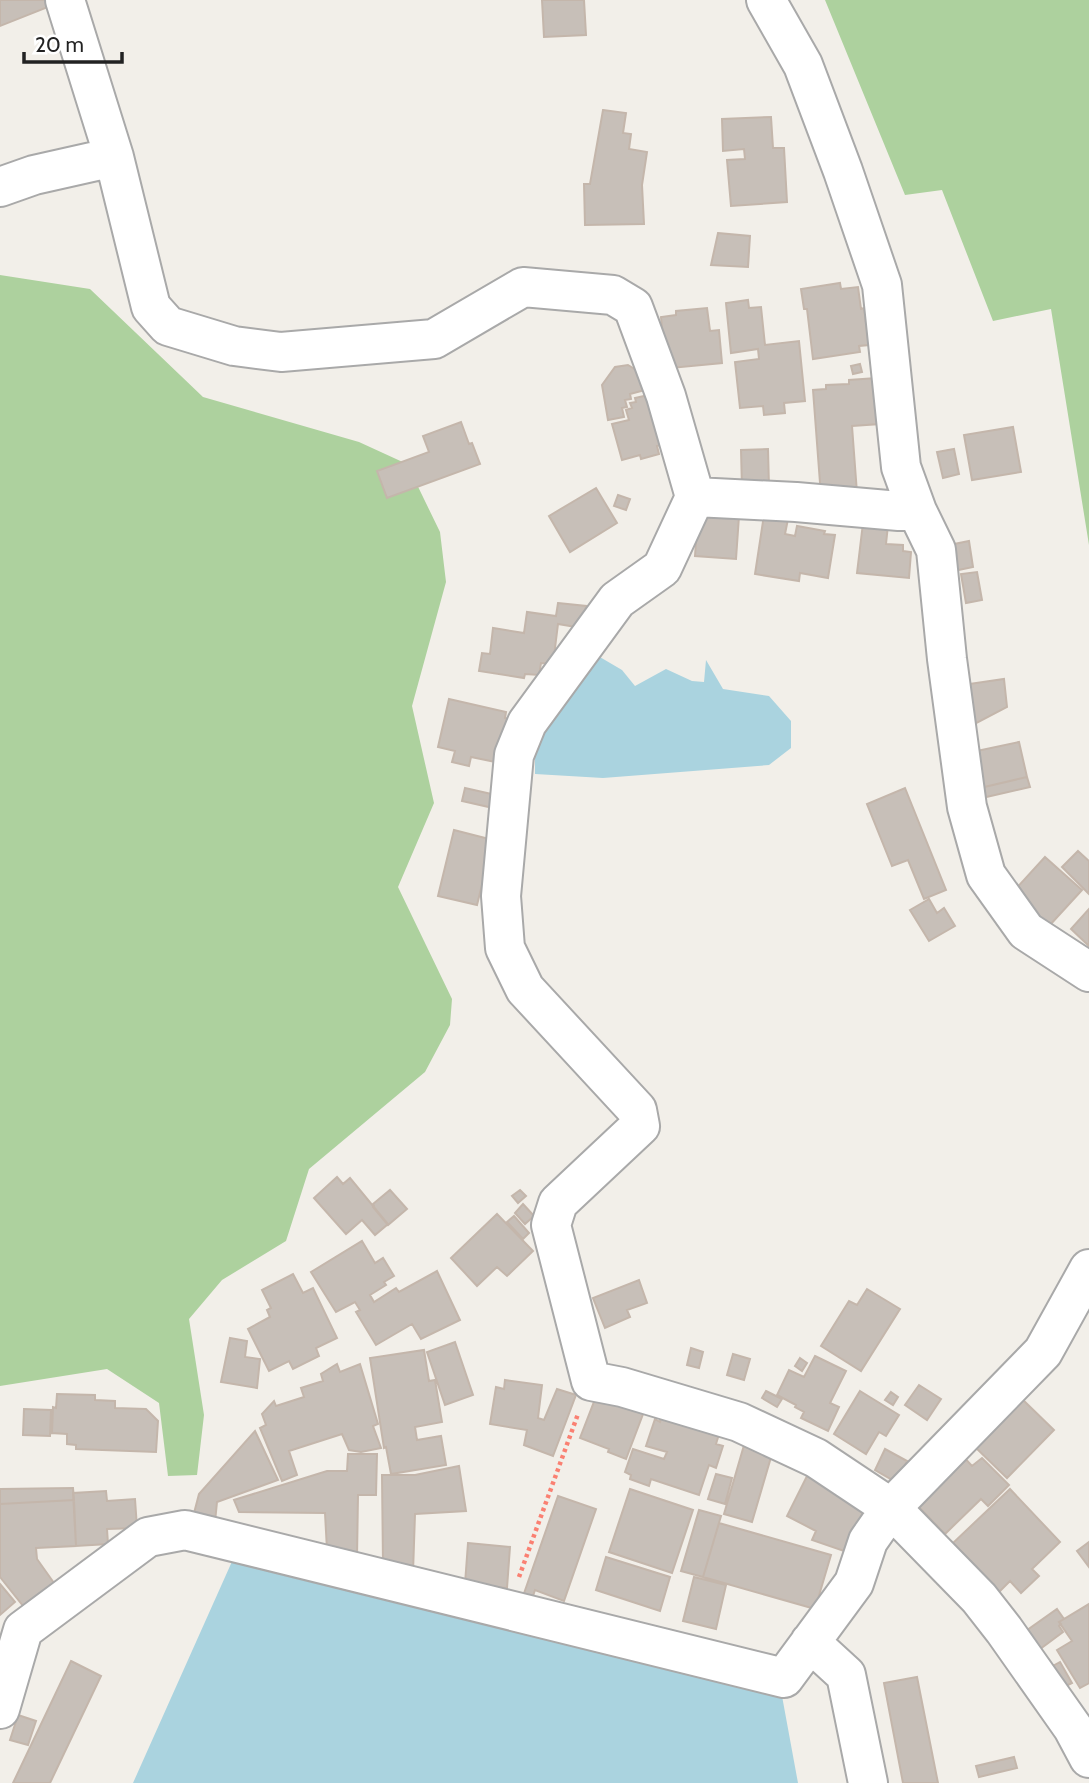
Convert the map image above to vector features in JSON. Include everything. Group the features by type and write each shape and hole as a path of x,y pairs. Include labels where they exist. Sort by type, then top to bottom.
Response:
{"street":[{"path":"65,0 114,157 151,307 168,326 234,346 281,352 434,340 523,287 613,295 633,307 666,396 695,497 662,568 617,600 527,723 514,755 501,896 505,948 525,989 637,1110 640,1126 558,1203 551,1225 591,1381 622,1387 739,1422 816,1458 891,1508 979,1598 1073,1728 1089,1758"},
{"path":"766,0 803,65 882,285 901,467 917,511 936,550 947,659 967,807 986,875 1026,931 1089,972"},
{"path":"0,187 33,175 114,157"},
{"path":"695,497 796,502 899,512 917,511"},
{"path":"0,1709 23,1630 148,1537 185,1530 784,1678 854,1583 868,1541 891,1508 1043,1352 1089,1269"},
{"path":"810,1642 846,1675 868,1783"}],"path":[{"path":"507,1609 591,1381"}],"green space":[{"path":"825,0 1089,0 1089,545 1051,309 993,321 942,190 905,195"},
{"path":"0,275 90,289 203,397 359,442 407,464 440,532 446,582 412,706 434,803 398,887 452,999 450,1025 425,1072 309,1169 286,1241 222,1280 189,1319 204,1415 197,1475 168,1476 159,1403 107,1369 0,1386"}],"water":[{"path":"593,653 622,670 635,686 666,669 692,681 704,682 706,660 723,689 769,696 791,721 791,748 769,765 603,778 535,774 535,749 544,721"},
{"path":"234,1557 782,1696 798,1783 133,1783"}],"building":[{"path":"0,0 51,0 53,5 0,26"},
{"path":"542,0 584,0 586,35 544,37"},
{"path":"603,110 626,113 623,133 631,134 629,149 647,152 642,185 644,224 585,225 584,184 590,184"},
{"path":"771,117 773,148 784,148 787,202 731,206 727,160 745,159 744,149 723,151 722,119"},
{"path":"718,233 750,236 748,267 711,265"},
{"path":"840,283 841,289 858,287 869,345 859,346 860,352 813,359 807,309 804,309 801,289"},
{"path":"748,300 749,308 761,307 765,345 799,341 805,401 784,403 785,413 764,415 763,406 740,408 735,362 759,359 758,349 731,353 726,303"},
{"path":"707,308 710,331 719,330 722,363 671,368 669,347 664,347 661,317 676,315 676,311"},
{"path":"860,364 862,372 853,374 851,366"},
{"path":"628,365 641,373 645,390 630,394 631,399 625,400 627,407 622,408 624,417 608,420 602,385 615,367"},
{"path":"876,378 880,424 852,426 857,493 821,496 813,390 826,389 826,385 849,384 849,380"},
{"path":"653,394 666,444 657,446 659,454 622,460 612,424 629,420 626,410 632,408 630,403 636,402 635,398"},
{"path":"461,422 480,464 387,498 377,471 429,452 423,436"},
{"path":"1013,427 1021,472 972,480 964,435"},
{"path":"768,449 769,487 742,488 741,450"},
{"path":"954,449 959,474 943,478 937,452"},
{"path":"596,488 617,523 570,552 549,516"},
{"path":"618,495 630,499 626,510 614,506"},
{"path":"698,513 739,516 736,559 695,556"},
{"path":"764,515 788,519 785,534 795,536 797,526 835,535 828,578 800,573 799,581 755,574"},
{"path":"863,523 888,525 886,544 903,545 903,551 911,552 909,578 857,573"},
{"path":"969,541 973,567 949,572 944,546"},
{"path":"977,572 982,600 966,603 961,574"},
{"path":"558,603 586,606 582,628 558,624 553,664 541,663 539,675 525,674 524,678 479,671 482,653 490,654 493,628 524,633 527,612 556,616"},
{"path":"1004,679 1007,707 967,728 962,685"},
{"path":"449,699 506,712 505,718 510,719 500,763 471,757 469,766 452,762 455,751 438,747"},
{"path":"1019,742 1027,777 980,788 972,752"},
{"path":"1027,777 1030,787 982,798 980,788"},
{"path":"465,788 496,795 493,808 462,801"},
{"path":"905,788 946,890 924,899 908,860 892,866 867,804"},
{"path":"454,830 493,840 477,905 438,896"},
{"path":"1078,851 1089,861 1089,894 1062,867"},
{"path":"1045,857 1082,890 1049,926 1012,893"},
{"path":"929,899 937,913 944,908 955,926 929,941 910,910"},
{"path":"1089,909 1089,946 1071,929"},
{"path":"337,1177 343,1184 350,1178 388,1224 375,1235 362,1220 346,1234 314,1198"},
{"path":"390,1190 407,1209 388,1225 373,1204"},
{"path":"520,1190 526,1196 518,1203 512,1196"},
{"path":"523,1204 534,1216 525,1224 515,1213"},
{"path":"497,1214 533,1251 507,1276 497,1267 477,1286 451,1258"},
{"path":"514,1216 529,1233 523,1239 507,1222"},
{"path":"362,1241 375,1263 383,1258 394,1276 370,1295 374,1302 396,1288 399,1292 437,1271 460,1320 421,1339 412,1324 376,1345 356,1312 360,1310 355,1302 336,1312 311,1272"},
{"path":"293,1274 303,1293 313,1288 337,1338 316,1348 319,1356 293,1369 289,1361 269,1371 248,1329 270,1317 267,1310 271,1308 262,1290"},
{"path":"639,1280 647,1303 627,1310 630,1317 605,1328 593,1298"},
{"path":"867,1289 900,1309 861,1371 821,1346 849,1301 857,1305"},
{"path":"230,1338 247,1341 245,1357 260,1359 257,1388 221,1382"},
{"path":"455,1342 473,1395 445,1405 427,1352"},
{"path":"691,1348 703,1352 699,1368 687,1365"},
{"path":"424,1350 429,1381 435,1380 442,1422 415,1427 417,1440 441,1436 446,1465 391,1474 386,1447 384,1448 370,1358"},
{"path":"733,1354 750,1359 744,1380 727,1375"},
{"path":"815,1356 846,1371 830,1403 839,1407 828,1431 801,1418 804,1412 777,1395 789,1370 804,1377"},
{"path":"800,1358 807,1363 802,1371 795,1366"},
{"path":"337,1364 340,1372 360,1364 378,1424 373,1426 381,1448 361,1452 349,1450 342,1434 289,1451 297,1475 282,1481 260,1428 266,1425 262,1414 274,1401 276,1406 304,1397 301,1388 323,1381 321,1374"},
{"path":"505,1380 542,1385 538,1418 544,1420 557,1389 576,1395 553,1456 524,1445 527,1430 490,1424 496,1387 504,1389"},
{"path":"919,1385 941,1399 927,1420 905,1405"},
{"path":"766,1391 782,1399 777,1407 762,1398"},
{"path":"860,1391 899,1415 886,1436 879,1432 866,1454 834,1434"},
{"path":"891,1392 898,1397 893,1405 885,1400"},
{"path":"57,1394 95,1395 95,1400 115,1401 115,1408 146,1409 158,1421 156,1452 76,1449 76,1445 67,1444 67,1434 52,1433 53,1407 56,1408"},
{"path":"597,1394 645,1409 626,1459 580,1438"},
{"path":"1021,1398 1054,1430 1007,1478 974,1446"},
{"path":"24,1409 51,1410 50,1436 23,1435"},
{"path":"663,1412 720,1431 716,1444 723,1446 716,1468 709,1465 699,1495 651,1479 649,1486 630,1479 631,1475 625,1472 633,1449 664,1459 667,1452 646,1446 655,1419 660,1422"},
{"path":"255,1431 278,1480 217,1502 215,1522 193,1517 199,1494"},
{"path":"747,1435 774,1447 752,1522 724,1514"},
{"path":"885,1449 907,1461 896,1482 875,1470"},
{"path":"960,1453 972,1466 982,1458 1009,1485 988,1506 981,1499 945,1534 912,1500"},
{"path":"348,1454 377,1454 376,1495 358,1495 357,1558 327,1550 325,1513 239,1512 234,1500 327,1471 347,1471"},
{"path":"459,1466 466,1511 415,1514 413,1573 383,1564 382,1475 415,1475"},
{"path":"716,1474 732,1478 725,1504 708,1499"},
{"path":"807,1476 837,1490 874,1515 850,1553 812,1540 816,1531 787,1516"},
{"path":"73,1488 74,1500 0,1504 0,1489"},
{"path":"630,1489 693,1510 672,1573 609,1552"},
{"path":"1010,1489 1060,1542 1032,1569 1039,1576 1021,1593 1010,1581 999,1592 953,1543"},
{"path":"106,1491 107,1501 135,1499 137,1528 107,1529 108,1544 76,1546 73,1493"},
{"path":"558,1496 596,1509 564,1601 535,1590 531,1602 522,1599"},
{"path":"74,1500 76,1546 36,1548 37,1559 54,1583 24,1607 0,1577 0,1504"},
{"path":"699,1510 721,1516 703,1577 681,1571"},
{"path":"719,1523 831,1555 815,1609 703,1577"},
{"path":"1089,1542 1089,1567 1077,1551"},
{"path":"468,1543 510,1547 507,1588 465,1584"},
{"path":"606,1557 670,1577 660,1611 596,1590"},
{"path":"694,1577 726,1585 716,1629 683,1621"},
{"path":"0,1584 15,1602 0,1615"},
{"path":"1089,1604 1089,1683 1080,1688 1057,1650 1072,1641 1059,1622"},
{"path":"1057,1609 1064,1619 1059,1622 1063,1632 1036,1652 1023,1633"},
{"path":"71,1661 101,1676 50,1783 13,1783"},
{"path":"1060,1662 1072,1683 1064,1687 1053,1666"},
{"path":"917,1677 938,1783 903,1783 884,1683"},
{"path":"18,1715 36,1721 28,1745 10,1740"},
{"path":"1014,1757 1017,1768 979,1777 976,1766"}]}
